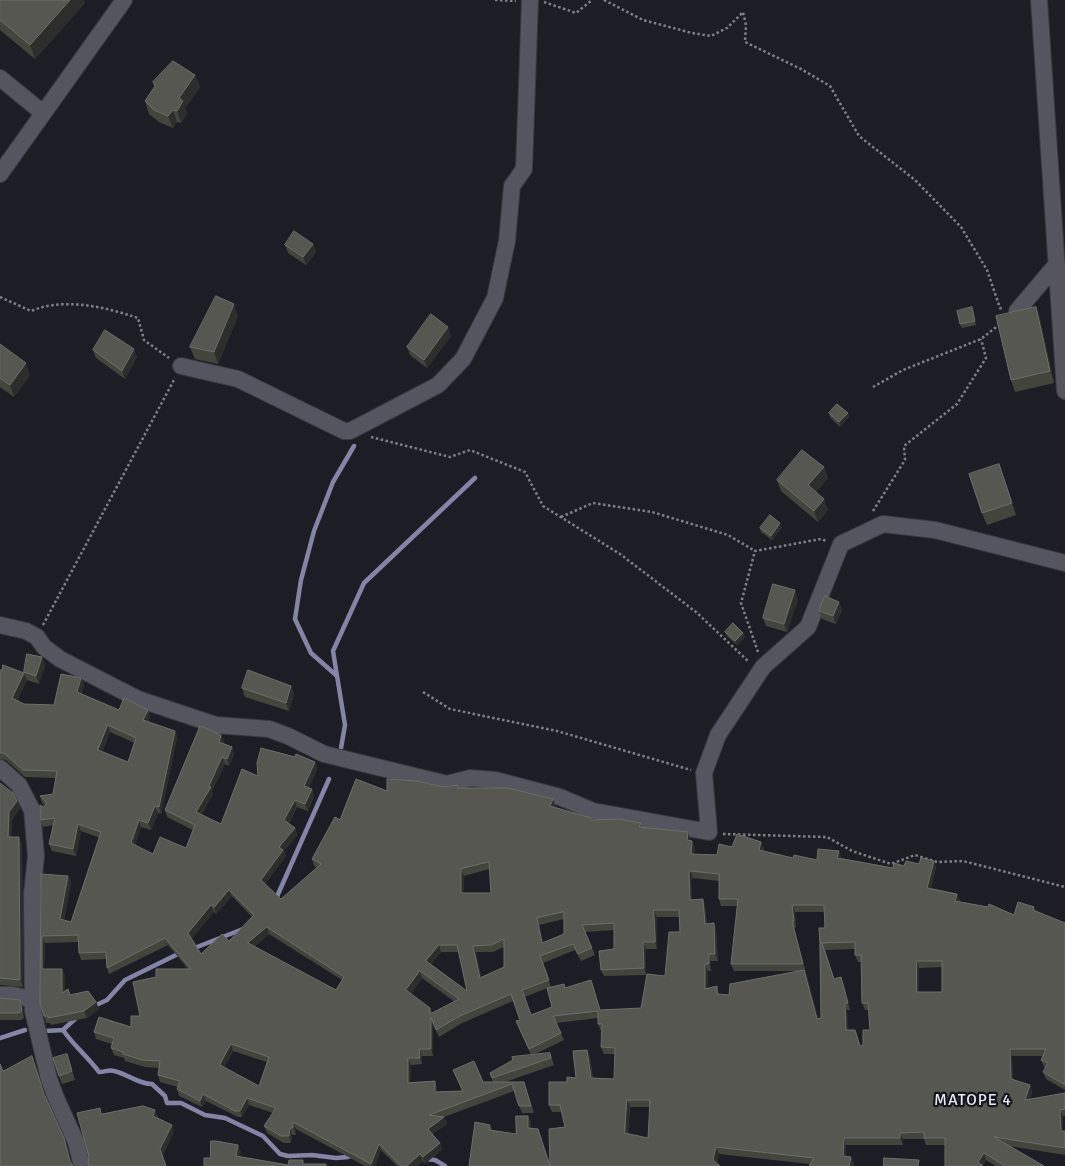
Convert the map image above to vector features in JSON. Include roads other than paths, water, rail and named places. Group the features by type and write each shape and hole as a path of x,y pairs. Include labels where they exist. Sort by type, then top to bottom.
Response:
{"street":[{"path":"0,174 124,0"},
{"path":"181,366 238,379 344,430 350,431 438,385 464,359 495,298 507,241 512,186 524,169 530,0"},
{"path":"1039,0 1058,205 1065,391"},
{"path":"0,78 43,113"},
{"path":"1017,311 1060,269"},
{"path":"0,625 26,631 37,637 56,656 138,699 216,724 269,729 324,754 447,784 470,778 495,780 560,797 593,811 709,832 704,773 718,735 761,671 808,627 841,544 883,524 936,530 1065,562"},
{"path":"0,768 19,785 25,793 32,810 36,832 36,856 32,894 34,1012 56,1098 76,1142 82,1166"},
{"path":"0,995 13,995 34,1012"}],"waterway":[{"path":"337,676 311,653 295,619 301,580 314,531 333,482 354,446"},
{"path":"341,748 345,725 333,651 364,583 475,478"},
{"path":"275,901 329,779"},
{"path":"192,949 243,929"},
{"path":"92,1007 107,1000 125,980 180,953"},
{"path":"45,1031 63,1030 76,1018"},
{"path":"0,1038 25,1030"},
{"path":"63,1030 99,1072 112,1070 147,1084 152,1084 165,1096 167,1103 181,1103 205,1115 225,1118 263,1136 280,1154 336,1158 353,1155"},
{"path":"426,1159 435,1160 445,1166"}],"district":[{"name":"MATOPE 4","path":"973,1101"}]}
